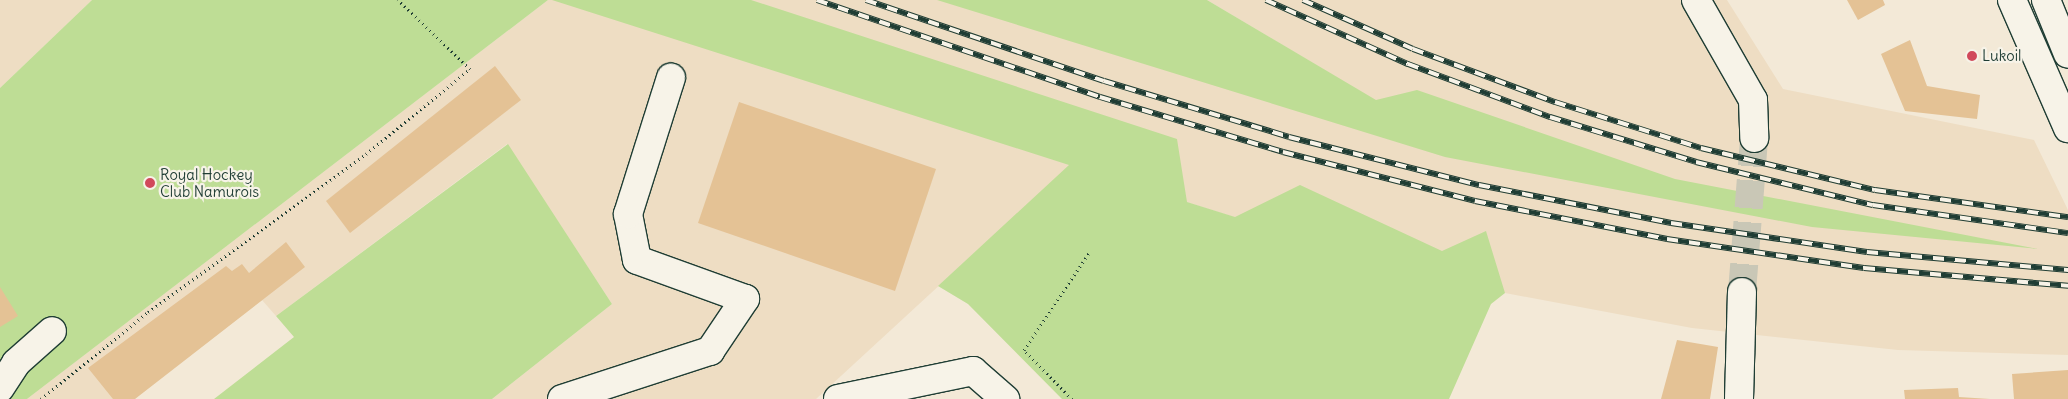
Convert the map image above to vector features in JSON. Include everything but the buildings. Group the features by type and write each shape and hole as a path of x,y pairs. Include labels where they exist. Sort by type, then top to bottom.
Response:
{"street":[{"path":"1696,0 1753,100 1754,138"},
{"path":"2012,0 2068,128"},
{"path":"2046,0 2068,54"},
{"path":"562,399 710,351 745,299 638,260 628,214 671,78"},
{"path":"1738,399 1742,292"},
{"path":"0,388 16,363 52,331"},
{"path":"838,399 972,371 1005,399"}],"path":[{"path":"41,399 148,312 366,154 470,69 398,0"},
{"path":"1072,399 1024,350 1089,253"}],"shaded area":[{"path":"0,0 92,0 0,88"},
{"path":"548,0 1068,0 1373,99 1207,0 1727,0 1783,89 2034,140 2068,210 2068,355 1898,350 1692,328 1505,293 1340,251 1070,165 816,399 492,399 612,304 507,144 276,316 262,300 134,399 27,399"}],"green space":[{"name":"Royal Hockey Club Namurois","path":"92,0 548,0 27,399 0,399 0,88"},
{"path":"552,0 751,0 1177,139 1187,202 1235,217 1300,185 1442,251 1486,231 1505,293 1491,304 1449,399 1062,399 968,304 938,286 1069,165"},
{"path":"937,0 1207,0 1376,100 1417,90 1675,179 2038,249 1812,227 1445,157"},
{"path":"508,144 612,304 492,399 214,399 294,337 276,316"}],"tunnel":[{"path":"1742,292 1754,138"}],"railway":[{"path":"817,0 1100,97 1283,152 1475,201 1667,239 1864,268 2068,286"},
{"path":"866,0 1104,81 1289,137 1479,185 1671,223 1867,252 2068,270"},
{"path":"1266,0 1408,64 1550,117 1696,162 1873,205 2068,233"},
{"path":"1303,0 1413,49 1555,102 1701,148 1875,190 2068,217"}],"place":[{"name":"Lukoil","path":"1972,56"},
{"name":"Royal Hockey Club Namurois","path":"150,183"}]}
